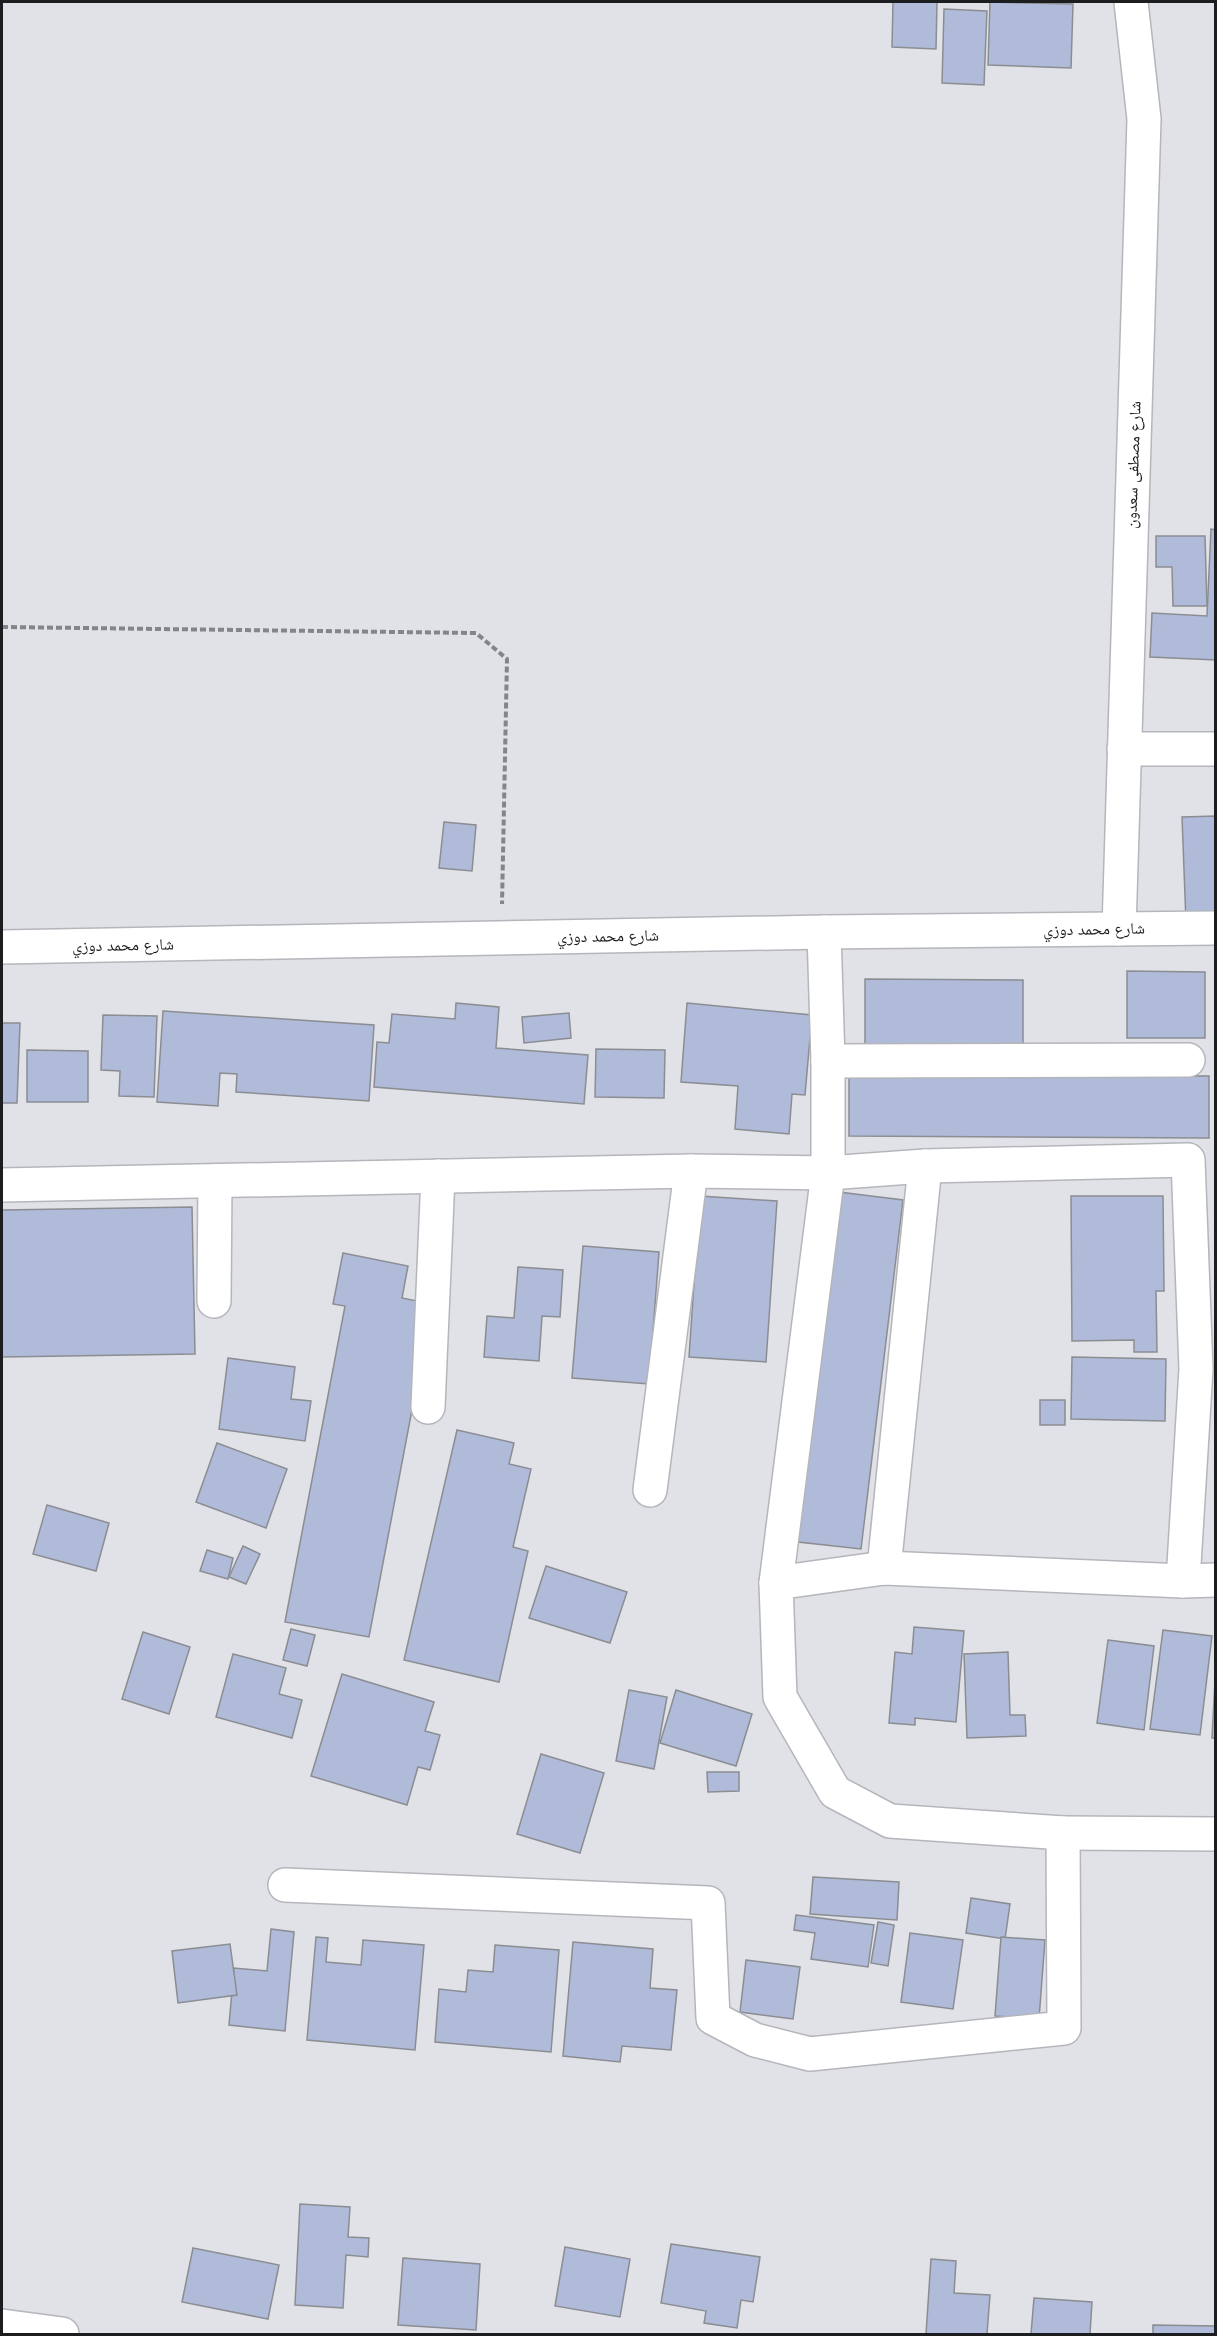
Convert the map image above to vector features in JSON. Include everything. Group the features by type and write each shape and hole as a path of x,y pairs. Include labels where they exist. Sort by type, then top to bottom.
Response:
{"street":[{"name":"شارع مصطفى سعدون","path":"1119,929 1144,119 1131,2"},
{"path":"1124,749 1215,749"},
{"name":"شارع محمد دوزي","path":"2,947 824,932 1215,928"},
{"path":"824,932 828,1061 828,1173 776,1583 780,1696 835,1792 890,1821 1063,1833 1215,1834"},
{"path":"828,1061 1188,1060"},
{"path":"2,1185 691,1171 828,1173 925,1166 1188,1160 1206,1368 1183,1581"},
{"path":"884,1568 925,1166"},
{"path":"650,1490 691,1171"},
{"path":"428,1407 438,1176"},
{"path":"214,1301 215,1181"},
{"path":"776,1583 884,1568 1183,1581 1215,1580"},
{"path":"285,1885 708,1903 712,2018 755,2040 810,2054 1064,2028 1063,1833"},
{"path":"2,2326 62,2334"}],"path":[{"path":"2,627 476,633 507,659 501,938"}],"building":[{"path":"893,2 937,2 936,49 892,47"},
{"path":"990,2 1073,4 1071,68 988,65"},
{"path":"944,9 987,11 984,85 942,83"},
{"path":"1211,529 1216,530 1216,660 1150,657 1152,613 1207,616"},
{"path":"1156,536 1205,536 1207,606 1173,606 1172,567 1156,567"},
{"path":"1216,816 1216,920 1186,922 1182,817"},
{"path":"444,822 476,825 472,871 439,868"},
{"path":"1127,971 1205,972 1205,1038 1127,1038"},
{"path":"865,979 1023,980 1023,1048 865,1047"},
{"path":"456,1003 499,1007 496,1048 588,1055 584,1104 374,1087 377,1042 389,1043 392,1014 455,1019"},
{"path":"687,1003 812,1015 805,1095 792,1094 789,1134 735,1129 738,1086 681,1082"},
{"path":"163,1011 374,1025 369,1101 236,1092 237,1074 220,1073 218,1106 157,1102"},
{"path":"569,1013 571,1038 524,1043 522,1017"},
{"path":"103,1015 157,1016 154,1097 119,1096 120,1071 101,1070"},
{"path":"2,1023 20,1023 17,1103 2,1103"},
{"path":"596,1049 665,1050 664,1098 595,1097"},
{"path":"27,1050 88,1051 88,1102 27,1102"},
{"path":"849,1074 1209,1076 1209,1138 849,1136"},
{"path":"839,1192 903,1200 861,1549 798,1542"},
{"path":"700,1196 777,1201 766,1362 689,1357"},
{"path":"1071,1196 1163,1196 1164,1291 1156,1291 1157,1352 1134,1352 1134,1340 1072,1341"},
{"path":"192,1207 195,1354 2,1357 2,1210"},
{"path":"583,1246 659,1252 649,1384 572,1378"},
{"path":"343,1253 408,1266 402,1298 432,1304 369,1637 285,1622 345,1306 333,1304"},
{"path":"518,1267 563,1270 560,1317 542,1316 539,1361 484,1357 487,1316 514,1318"},
{"path":"1072,1357 1166,1359 1165,1421 1071,1419"},
{"path":"228,1358 295,1367 291,1399 311,1401 305,1441 219,1429"},
{"path":"1040,1400 1065,1400 1065,1425 1040,1425"},
{"path":"457,1430 514,1443 509,1464 531,1469 513,1547 528,1551 499,1682 404,1660"},
{"path":"217,1443 287,1469 266,1528 196,1502"},
{"path":"47,1505 109,1523 96,1571 33,1554"},
{"path":"243,1546 260,1554 246,1584 229,1577"},
{"path":"207,1550 233,1558 228,1579 200,1571"},
{"path":"546,1566 627,1592 610,1643 529,1618"},
{"path":"914,1627 964,1631 956,1722 915,1718 915,1725 889,1723 895,1652 912,1654"},
{"path":"291,1629 315,1635 307,1666 283,1660"},
{"path":"1163,1630 1212,1636 1200,1735 1150,1729"},
{"path":"143,1632 190,1647 169,1714 122,1699"},
{"path":"1108,1640 1154,1646 1144,1730 1097,1723"},
{"path":"1008,1652 1010,1715 1025,1715 1026,1736 967,1738 964,1654"},
{"path":"233,1654 286,1668 279,1694 302,1700 292,1738 216,1717"},
{"path":"1216,1662 1216,1738 1212,1738"},
{"path":"342,1674 434,1702 425,1731 440,1735 430,1770 418,1767 407,1805 311,1776"},
{"path":"629,1690 667,1697 654,1769 616,1761"},
{"path":"676,1690 752,1714 736,1766 660,1743"},
{"path":"541,1754 604,1773 580,1853 517,1834"},
{"path":"707,1772 739,1772 739,1791 708,1792"},
{"path":"813,1877 899,1882 897,1920 810,1914"},
{"path":"971,1898 1010,1904 1005,1939 966,1933"},
{"path":"796,1915 874,1925 868,1967 811,1959 815,1933 794,1930"},
{"path":"878,1922 894,1925 888,1966 871,1963"},
{"path":"271,1929 294,1932 285,2031 229,2025 234,1968 267,1971"},
{"path":"910,1933 963,1940 953,2009 901,2002"},
{"path":"316,1937 328,1938 326,1962 361,1965 363,1940 424,1945 415,2050 307,2040"},
{"path":"1001,1937 1045,1940 1039,2019 995,2016"},
{"path":"573,1942 653,1949 650,1988 677,1990 671,2050 622,2046 620,2062 563,2056"},
{"path":"230,1944 237,1995 178,2003 172,1951"},
{"path":"495,1945 559,1950 551,2052 435,2042 439,1989 466,1992 468,1970 493,1972"},
{"path":"746,1960 800,1967 793,2019 740,2012"},
{"path":"300,2204 350,2207 348,2237 369,2238 368,2257 346,2255 343,2308 295,2305"},
{"path":"671,2244 760,2257 753,2302 741,2300 737,2328 704,2323 706,2311 661,2303"},
{"path":"565,2247 630,2259 620,2317 555,2306"},
{"path":"193,2248 279,2265 268,2319 182,2302"},
{"path":"403,2258 480,2264 476,2330 398,2325"},
{"path":"931,2259 956,2261 954,2293 990,2295 987,2334 926,2334"},
{"path":"1034,2298 1092,2302 1090,2334 1031,2334"},
{"path":"1153,2325 1216,2326 1216,2334 1153,2334"}]}
